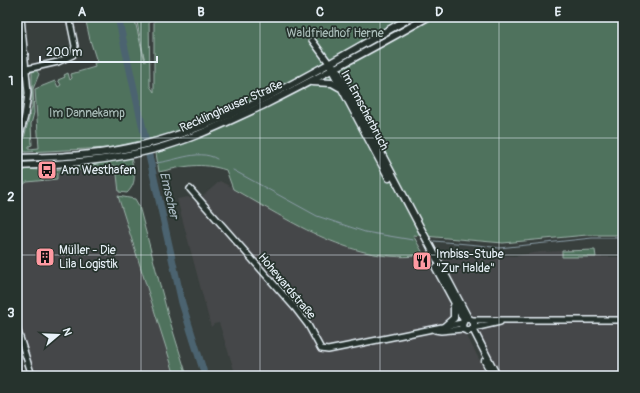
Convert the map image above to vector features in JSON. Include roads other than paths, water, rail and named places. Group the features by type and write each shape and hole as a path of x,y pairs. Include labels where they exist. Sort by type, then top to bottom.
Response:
{"main road":[{"name":"Recklinghauser Straße","path":"154,146 214,122 272,94 412,17"},
{"name":"Recklinghauser Straße","path":"17,166 81,163 190,138 218,127 309,82 428,17"},
{"name":"Im Emscherbruch","path":"329,62 468,325 493,376"},
{"name":"Im Emscherbruch","path":"334,69 341,88 453,300 498,376"},
{"path":"309,82 332,83 341,88"},
{"name":"Recklinghauser Straße","path":"17,158 72,156 138,149"},
{"path":"445,326 454,318 456,312 453,300"}],"street":[{"path":"17,146 28,103 21,17"},
{"path":"26,69 58,62 72,56 75,46 69,17"},
{"path":"312,40 329,62"},
{"path":"17,54 25,54"},
{"name":"Hohewardstraße","path":"190,189 295,308 308,325 321,349 335,349 445,326 501,321 623,320"},
{"name":"Hohewardstraße","path":"434,329 441,331 468,325 501,321"},
{"path":"17,328 32,376"}],"waterway":[{"name":"Emscher","path":"118,17 182,303 205,376"},
{"path":"150,163 158,163 193,155 209,156 217,159"},
{"path":"233,170 317,216 365,232 413,240"},
{"path":"434,241 499,248 592,238 623,238"}],"place":[{"name":"Am Westhafen","path":"47,170"},
{"name":"Müller - Die Lila Logistik","path":"45,257"},
{"name":"Imbiss-Stube \"Zur Halde\"","path":"422,261"}],"park label":[{"name":"Waldfriedhof Herne","path":"335,33"},
{"name":"Im Dannekamp","path":"87,113"}]}
